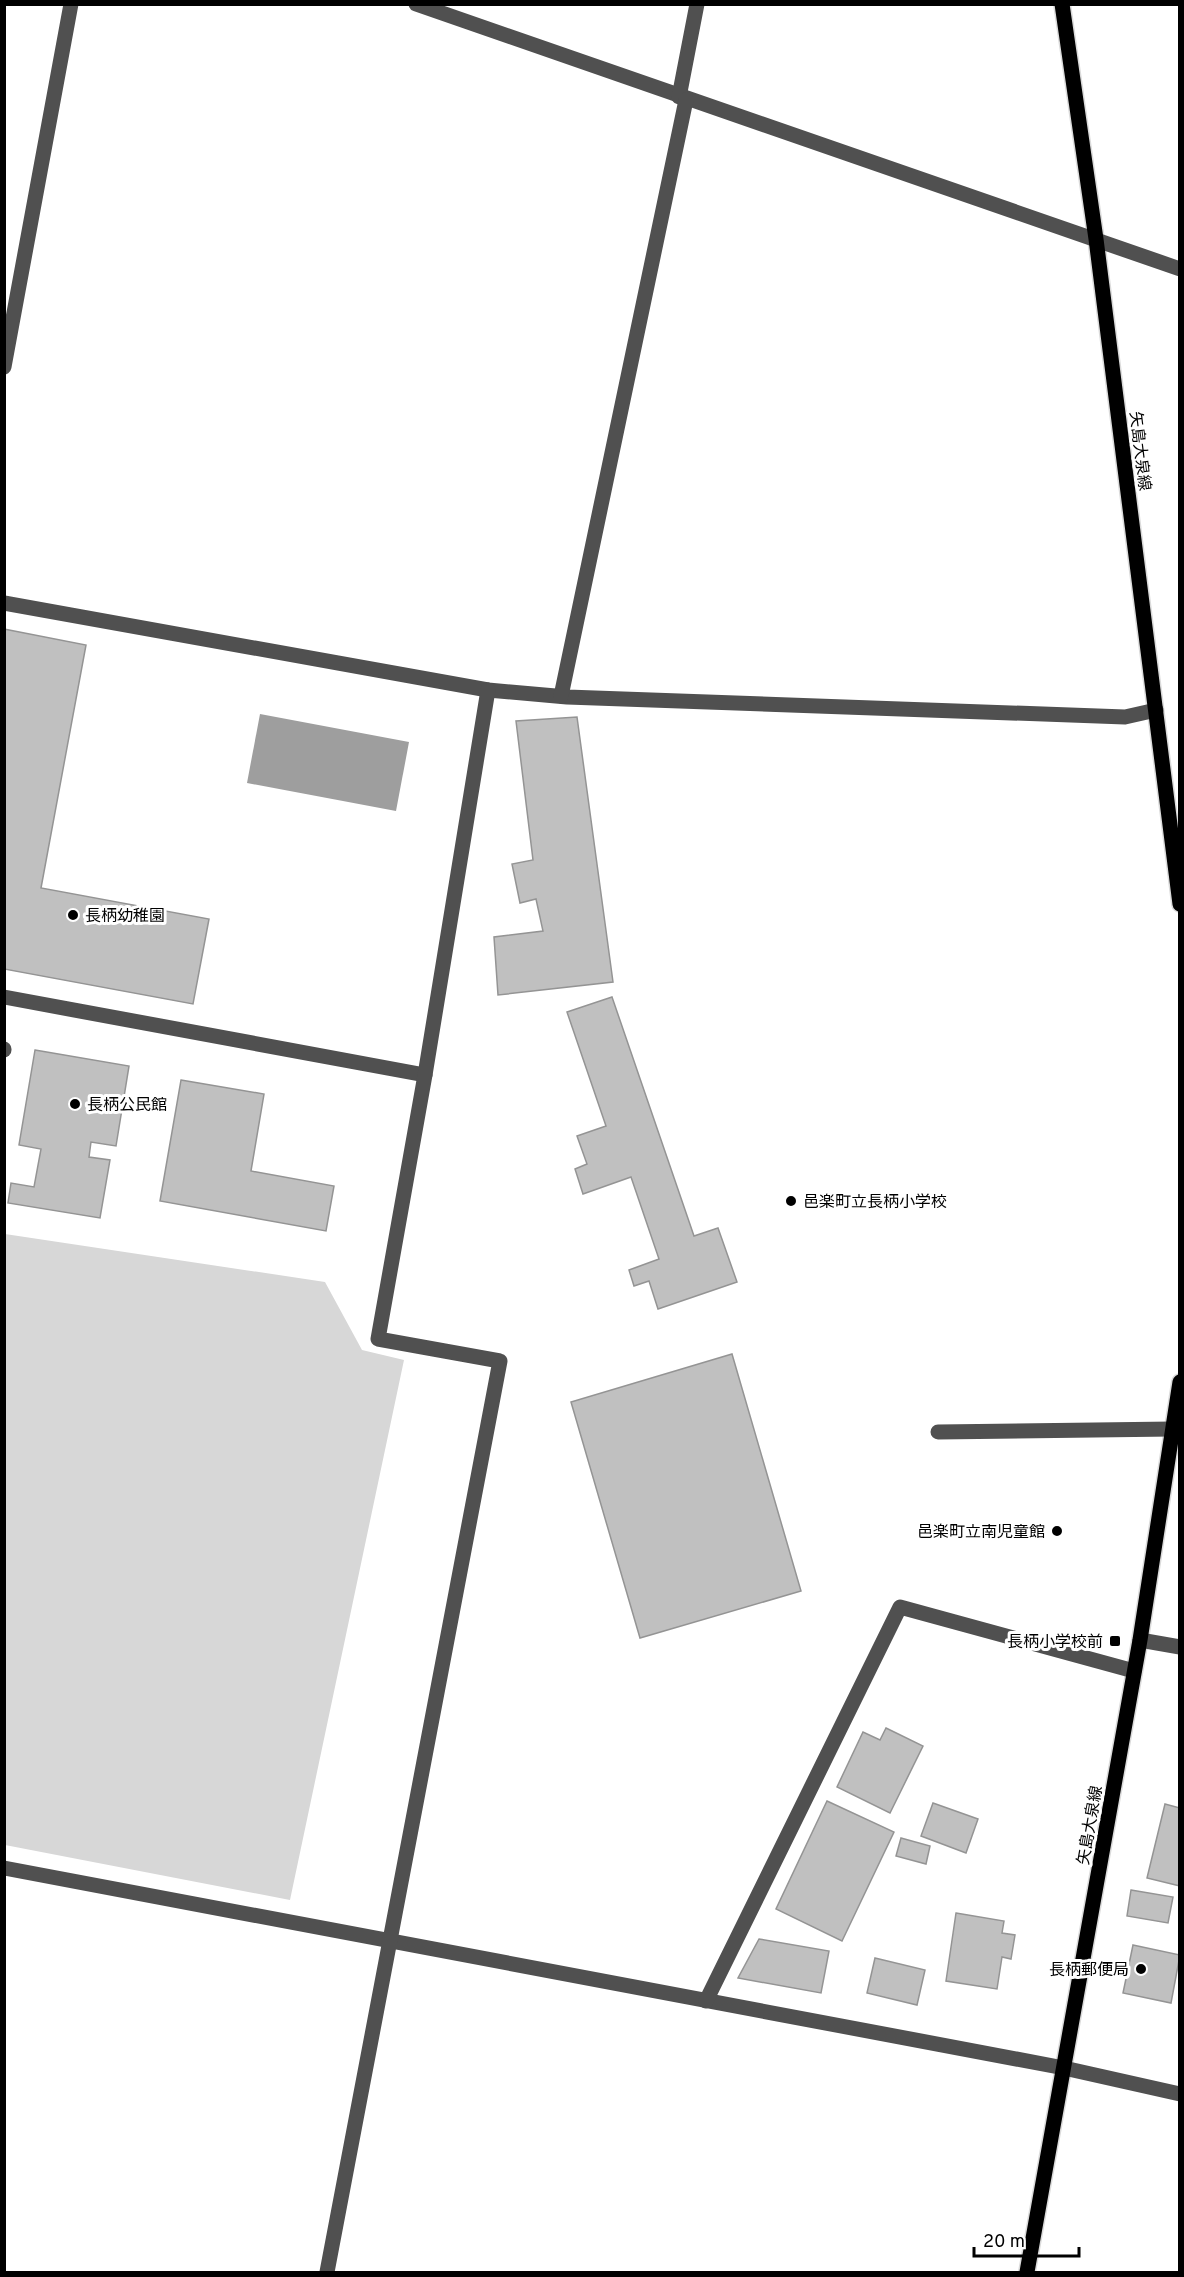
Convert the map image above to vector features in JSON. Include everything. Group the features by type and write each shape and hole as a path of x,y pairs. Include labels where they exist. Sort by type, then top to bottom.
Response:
{"main road":[{"name":"矢島大泉線","path":"1062,4 1096,239 1179,904"},
{"name":"矢島大泉線","path":"1027,2272 1140,1641 1179,1382"}],"street":[{"path":"4,367 71,4"},
{"path":"416,4 1179,269"},
{"path":"561,696 682,98 697,4"},
{"path":"4,603 488,690 561,696 1125,717 1156,710"},
{"path":"327,2272 387,1941 500,1361 378,1339 426,1075 488,690"},
{"path":"4,997 426,1075"},
{"path":"938,1432 1173,1429"},
{"path":"706,2001 900,1607 1134,1671"},
{"path":"1140,1641 1179,1647"},
{"path":"4,1868 1064,2068 1179,2094"}],"shaded area":[{"path":"260,714 409,742 396,811 247,783"},
{"path":"5,1234 325,1282 362,1350 404,1360 290,1900 5,1845"}],"building":[{"path":"4,629 86,645 41,888 209,919 193,1004 4,969"},
{"path":"577,717 613,982 498,995 494,937 543,931 536,899 520,903 512,864 533,860 516,721"},
{"path":"612,997 694,1236 718,1228 737,1282 658,1309 649,1281 634,1286 629,1270 659,1259 631,1177 583,1194 575,1169 587,1164 577,1136 606,1126 567,1012"},
{"name":"長柄公民館","path":"35,1050 129,1066 116,1146 91,1142 89,1157 110,1160 100,1218 8,1203 11,1183 34,1187 41,1149 19,1145"},
{"path":"181,1080 264,1094 251,1171 334,1186 326,1231 160,1201"},
{"path":"732,1354 801,1591 640,1638 571,1402"},
{"path":"886,1728 923,1746 890,1813 837,1787 863,1732 880,1740"},
{"path":"827,1801 894,1832 842,1941 776,1909"},
{"path":"933,1803 978,1819 966,1853 921,1836"},
{"path":"1165,1804 1180,1808 1180,1886 1147,1878"},
{"path":"901,1838 930,1846 926,1864 896,1856"},
{"path":"1131,1890 1173,1897 1168,1923 1127,1916"},
{"path":"956,1913 1004,1921 1002,1933 1015,1935 1011,1959 1002,1957 997,1989 946,1981"},
{"path":"759,1939 829,1951 821,1993 738,1978"},
{"path":"1133,1945 1180,1955 1171,2003 1123,1993"},
{"path":"875,1958 925,1970 917,2005 867,1993"}],"place":[{"name":"長柄幼稚園","path":"73,915"},
{"name":"長柄公民館","path":"75,1104"},
{"name":"邑楽町立長柄小学校","path":"791,1201"},
{"name":"邑楽町立南児童館","path":"1057,1531"},
{"name":"長柄小学校前","path":"1115,1641"},
{"name":"長柄郵便局","path":"1141,1969"}]}
